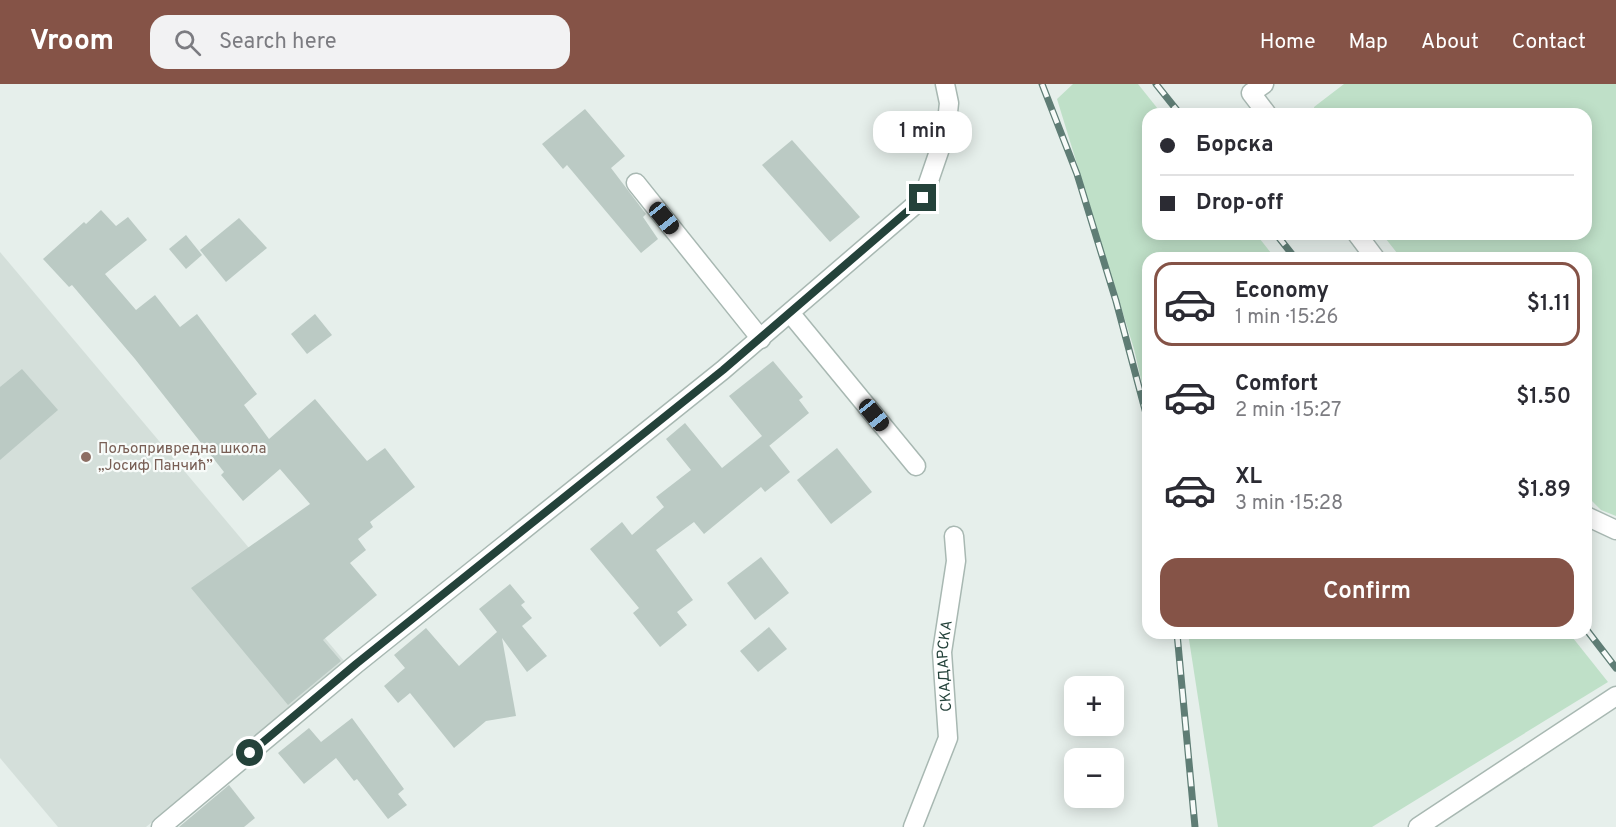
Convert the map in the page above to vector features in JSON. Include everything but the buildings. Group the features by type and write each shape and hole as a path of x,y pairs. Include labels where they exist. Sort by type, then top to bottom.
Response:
{"street":[{"path":"161,827 365,657 761,339 923,198 946,131 949,103 945,84"},
{"path":"1262,108 1251,93 1264,84"},
{"path":"636,183 761,339"},
{"path":"791,314 915,465"},
{"path":"1592,519 1616,530"},
{"name":"СКАДАРСКА","path":"913,827 948,738 942,652 957,561 954,536"},
{"path":"1418,827 1616,696"}],"shaded area":[{"name":"Пољопривредна школа „Јосиф Панчић”","path":"0,252 345,662 146,827 58,827 0,758"}],"green space":[{"path":"1073,84 1138,84 1157,108 1142,108 1142,240 1261,240 1270,252 1142,252 1142,383 1134,349 1057,99"},
{"path":"1344,84 1616,84 1616,516 1601,510 1592,501 1592,252 1396,252 1387,240 1592,240 1592,108 1314,107"},
{"path":"1189,639 1574,639 1608,682 1372,827 1218,827"}],"railway":[{"path":"1042,84 1077,174 1116,301 1142,398"},
{"path":"1156,84 1175,108"},
{"path":"1281,240 1290,252"},
{"path":"1592,637 1616,668"},
{"path":"1178,639 1195,827"}],"place":[{"name":"Пољопривредна школа „Јосиф Панчић”","path":"86,457"}],"route":[{"path":"250,753 356,664 791,314 923,198"}]}
